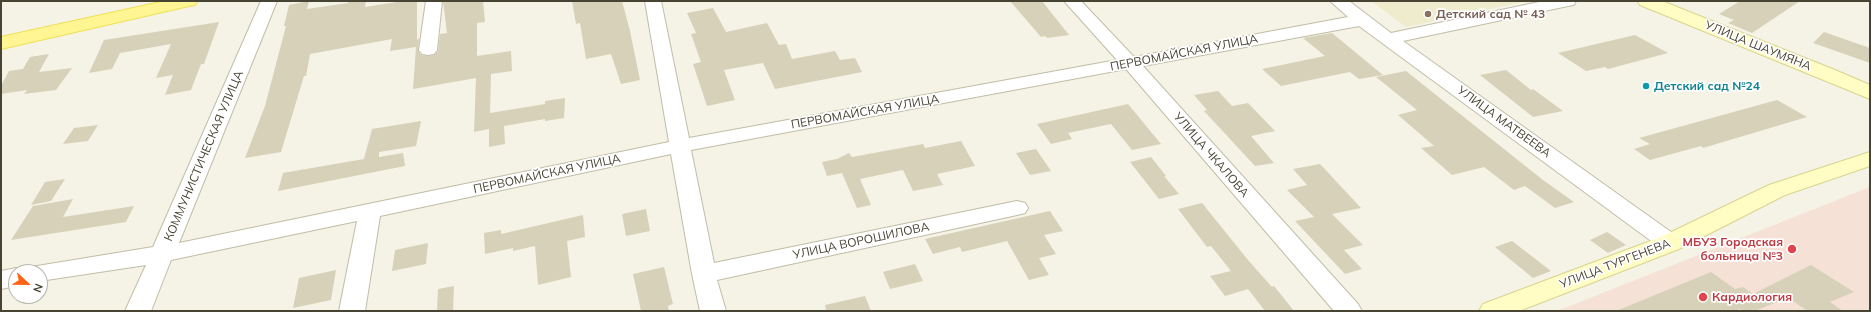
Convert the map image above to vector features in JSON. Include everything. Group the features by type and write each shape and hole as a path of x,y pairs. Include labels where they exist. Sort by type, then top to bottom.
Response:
{"main road":[{"path":"1,43 189,1"}],"street":[{"name":"КОММУНИСТИЧЕСКАЯ УЛИЦА","path":"138,311 270,1"},
{"path":"428,50 434,1"},
{"path":"653,1 704,274 713,311"},
{"name":"УЛИЦА ЧКАЛОВА","path":"1072,1 1130,63 1349,311"},
{"name":"УЛИЦА МАТВЕЕВА","path":"1338,1 1388,39 1670,243"},
{"path":"1388,39 1568,1"},
{"name":"УЛИЦА ШАУМЯНА","path":"1646,1 1828,74 1870,93"},
{"name":"ПЕРВОМАЙСКАЯ УЛИЦА","path":"48,272 163,254 681,146 1362,20"},
{"name":"УЛИЦА ТУРГЕНЕВА","path":"1492,311 1670,243 1778,190 1870,159"},
{"name":"УЛИЦА ВОРОШИЛОВА","path":"704,274 1017,208"},
{"path":"352,311 370,211"}],"shaded area":[{"name":"Детский сад № 43","path":"1371,1 1527,1 1406,27"},
{"name":"МБУЗ Городская больница №3","path":"1870,187 1870,311 1557,311"}],"building":[{"path":"309,1 307,9 348,3 348,1 366,1 365,7 403,1 417,1 417,40 419,38 418,50 421,55 428,56 434,55 438,51 440,34 447,33 443,1 483,1 485,22 477,23 477,56 511,51 512,71 491,74 490,113 545,104 545,101 565,98 564,118 545,121 545,119 504,126 505,144 489,147 489,129 474,132 476,78 413,89 416,47 390,51 392,39 310,54 306,76 304,76 281,152 245,158 265,106 286,26 284,26 289,5"},
{"path":"572,1 622,1 640,80 621,84 611,54 586,59 580,23 576,24"},
{"path":"1010,1 1042,1 1069,35 1047,38 1045,36 1041,37"},
{"path":"1740,1 1800,1 1752,33 1728,23 1734,20 1719,14"},
{"path":"713,8 726,32 767,23 779,45 786,44 792,59 835,51 840,60 855,58 862,72 775,89 763,63 724,70 735,100 707,106 693,64 701,62 691,34 696,33 687,13"},
{"path":"219,22 204,64 201,64 191,90 165,95 173,75 156,78 171,44 120,53 112,69 89,73 104,40"},
{"path":"1824,32 1870,48 1870,63 1813,43"},
{"path":"1332,33 1383,75 1359,79 1350,72 1281,86 1262,69 1325,56 1303,38"},
{"path":"1635,35 1668,53 1608,69 1605,67 1586,71 1558,53"},
{"path":"49,54 39,72 72,68 56,90 24,94 27,90 1,94 1,86 9,71 23,69 30,57"},
{"path":"1506,70 1531,90 1533,89 1563,111 1533,117 1480,75"},
{"path":"1406,71 1543,180 1574,202 1555,208 1525,186 1514,190 1484,167 1452,175 1421,148 1434,146 1398,115 1417,110 1376,77"},
{"path":"1218,91 1232,106 1248,103 1275,131 1251,136 1274,163 1255,166 1204,111 1207,110 1194,95"},
{"path":"1777,100 1807,117 1703,148 1701,146 1650,160 1634,149 1650,144 1639,138"},
{"path":"1128,104 1161,144 1132,150 1111,124 1068,133 1072,139 1051,144 1037,124"},
{"path":"421,121 416,146 379,152 379,157 403,153 405,166 278,191 283,173 364,159 372,129"},
{"path":"98,125 88,141 63,144 74,128"},
{"path":"961,141 975,166 937,174 943,185 913,191 903,170 860,179 871,205 857,208 842,173 827,176 822,162 837,159 849,153 852,157 923,144 925,148"},
{"path":"1036,149 1051,171 1030,175 1016,153"},
{"path":"1151,157 1179,194 1159,199 1130,162"},
{"path":"1320,164 1361,208 1332,214 1363,245 1344,250 1362,269 1345,274 1295,221 1314,217 1287,190 1307,185 1293,169"},
{"path":"65,179 51,201 31,205 45,182"},
{"path":"73,199 63,217 134,206 126,222 11,240 33,206"},
{"path":"1202,203 1248,260 1272,287 1274,286 1294,311 1265,311 1248,289 1225,296 1210,276 1231,271 1211,246 1207,247 1178,209"},
{"path":"646,209 650,231 626,236 622,214"},
{"path":"1050,211 1063,231 1044,235 1056,254 1039,258 1049,275 1029,280 1007,241 962,252 960,247 933,254 925,239"},
{"path":"583,215 585,237 567,241 571,277 538,285 535,246 513,251 513,248 485,254 484,233 501,230 501,234"},
{"path":"1607,232 1626,245 1608,253 1590,240"},
{"path":"1512,241 1551,271 1533,278 1495,247"},
{"path":"428,243 426,264 392,271 395,250"},
{"path":"915,264 923,281 890,289 883,272"},
{"path":"1811,265 1854,292 1830,302 1843,311 1808,311 1788,298 1754,311 1743,311 1740,309 1734,311 1616,311 1711,272 1735,289 1743,287 1753,294"},
{"path":"664,267 673,304 668,306 669,311 641,311 633,274"},
{"path":"336,270 331,300 293,308 299,278"},
{"path":"454,286 453,311 437,311 438,289"},
{"path":"865,296 871,311 826,311 825,305"}],"place":[{"name":"Детский сад № 43","path":"1428,14"},
{"name":"Детский сад №24","path":"1646,86"},
{"name":"МБУЗ Городская больница №3","path":"1792,249"},
{"name":"Кардиология","path":"1703,297"}]}
